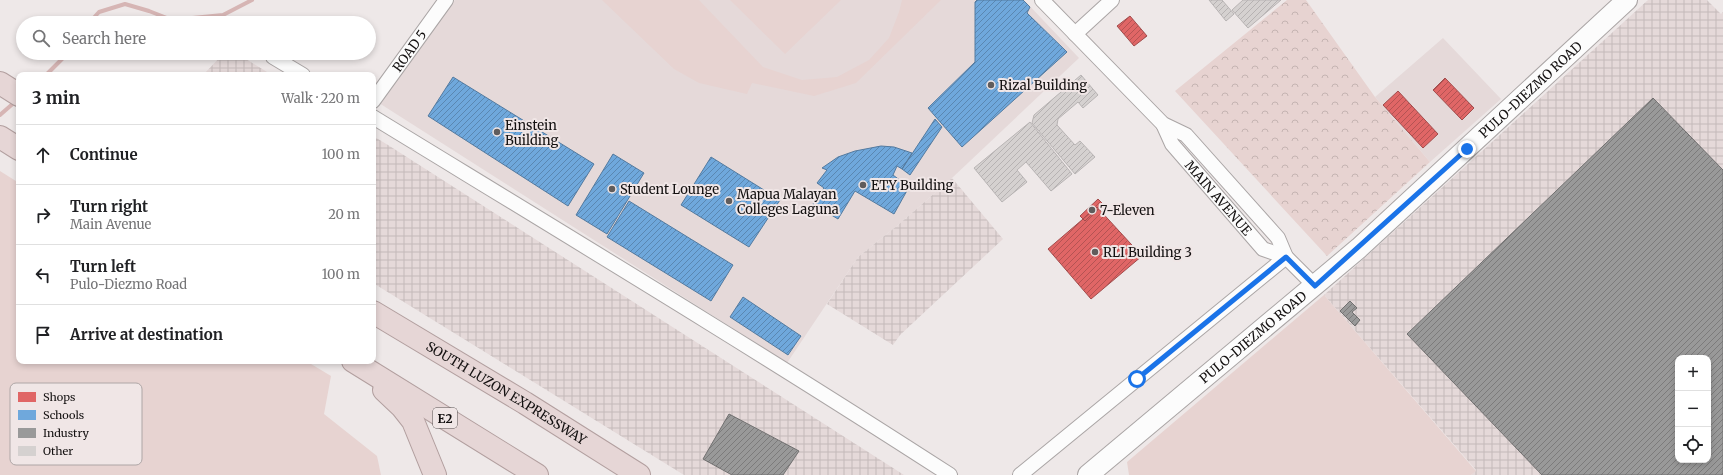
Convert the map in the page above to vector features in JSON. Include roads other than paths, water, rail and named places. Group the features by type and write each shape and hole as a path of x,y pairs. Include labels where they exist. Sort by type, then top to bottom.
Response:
{"highway":[{"path":"0,83 16,93"},
{"name":"SOUTH LUZON EXPRESSWAY","path":"376,314 525,403 639,475"},
{"path":"356,364 402,407 413,420 435,475"},
{"name":"E2","path":"358,364 537,475"}],"main road":[{"name":"PULO-DIEZMO ROAD","path":"1088,475 1315,286 1461,154 1627,0"}],"street":[{"name":"ROAD 5","path":"376,97 446,0"},
{"name":"MAIN AVENUE","path":"1042,0 1163,124 1186,135 1278,238 1286,257 1315,286"},
{"path":"1075,34 1112,0"},
{"path":"278,60 298,72"},
{"path":"376,119 713,325 950,475"},
{"path":"1020,475 1286,257"}],"waterway":[{"path":"213,16 223,15 252,0"},
{"path":"95,16 99,12 125,4 162,16"},
{"path":"49,72 61,60"},
{"path":"0,115 16,101"}],"place":[{"name":"Rizal Building","path":"991,85"},
{"name":"Einstein Building","path":"497,132"},
{"name":"ETY Building","path":"863,185"},
{"name":"Student Lounge","path":"612,189"},
{"name":"Mapua Malayan Colleges Laguna","path":"729,201"},
{"name":"7-Eleven","path":"1092,210"},
{"name":"RLI Building 3","path":"1095,252"}]}
